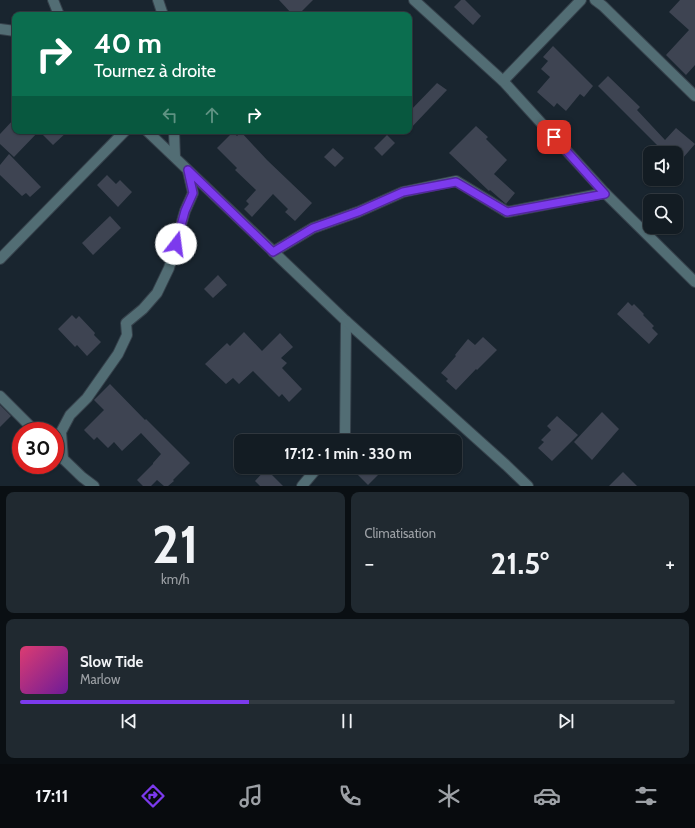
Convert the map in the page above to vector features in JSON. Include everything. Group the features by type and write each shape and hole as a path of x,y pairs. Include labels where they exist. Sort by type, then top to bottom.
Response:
{"street":[{"path":"52,0 58,12"},
{"path":"158,0 162,12"},
{"path":"414,0 503,81 605,194 695,282"},
{"path":"503,81 580,0"},
{"path":"595,0 603,6 695,96"},
{"path":"0,28 12,30"},
{"path":"0,259 122,134"},
{"path":"150,134 346,321 528,486"},
{"path":"174,134 174,157"},
{"path":"64,426 70,415 87,398 118,354 127,335 126,323 143,310 157,293 169,268 185,211 193,193 188,170"},
{"path":"273,252 313,228 358,212 403,192 456,182 507,212 605,194"},
{"path":"346,321 346,434"},
{"path":"0,396 26,422"},
{"path":"64,460 94,486"},
{"path":"302,486 312,474"}],"building":[{"path":"279,0 313,0 301,12 290,12"},
{"path":"461,0 465,0 481,16 473,25 454,7"},
{"path":"680,0 695,0 695,65 686,75 666,55 689,30 669,12"},
{"path":"553,46 593,86 584,97 580,94 566,111 557,103 554,107 537,92 550,77 541,69 548,61 543,57"},
{"path":"608,76 640,107 637,110 665,140 676,128 695,144 683,158 683,146 658,146 598,86"},
{"path":"437,83 447,90 412,127 412,109"},
{"path":"12,121 12,134 36,134 14,157 0,144 0,134"},
{"path":"476,126 488,137 486,139 507,160 494,174 515,193 506,204 490,190 489,191 449,153"},
{"path":"42,134 65,134 53,145"},
{"path":"231,134 235,134 237,136 239,134 243,134 267,160 312,203 295,221 285,212 288,209 273,194 252,217 244,209 249,204 246,201 256,190 235,170 237,168 217,148"},
{"path":"387,135 395,143 382,156 374,148"},
{"path":"333,148 344,158 335,167 324,157"},
{"path":"9,154 41,187 30,197 26,193 22,196 0,175 0,165"},
{"path":"107,175 116,184 120,180 132,192 118,207 97,185"},
{"path":"110,216 121,228 93,255 82,243"},
{"path":"218,275 227,285 213,298 204,289"},
{"path":"628,302 632,306 634,304 644,314 643,315 654,326 652,328 658,334 649,344 617,314"},
{"path":"72,315 76,319 79,316 95,333 94,335 101,342 87,356 77,345 75,347 58,329"},
{"path":"244,332 262,351 280,333 293,347 281,358 287,363 282,368 302,389 289,402 282,394 279,397 253,371 239,384 233,378 226,384 205,364 227,343 230,346"},
{"path":"483,337 497,350 456,390 446,381 448,379 441,373 468,339 475,345"},
{"path":"110,384 190,463 168,486 164,486 157,480 151,486 143,486 137,480 161,454 141,433 122,451 114,442 108,448 97,437 94,440 84,430 104,410 94,400"},
{"path":"0,405 11,416 0,427"},
{"path":"602,412 619,429 592,460 574,442"},
{"path":"557,416 578,435 552,461 538,448 544,442 541,440 551,430 547,426"},
{"path":"623,472 637,486 609,486"},
{"path":"261,474 271,474 283,486 260,486 255,481"},
{"path":"359,474 379,474 368,485 358,475"}],"route":[{"path":"176,244 185,211 193,193 188,170 273,252 313,228 358,212 403,192 456,182 507,212 554,202 605,194 554,137"}]}
